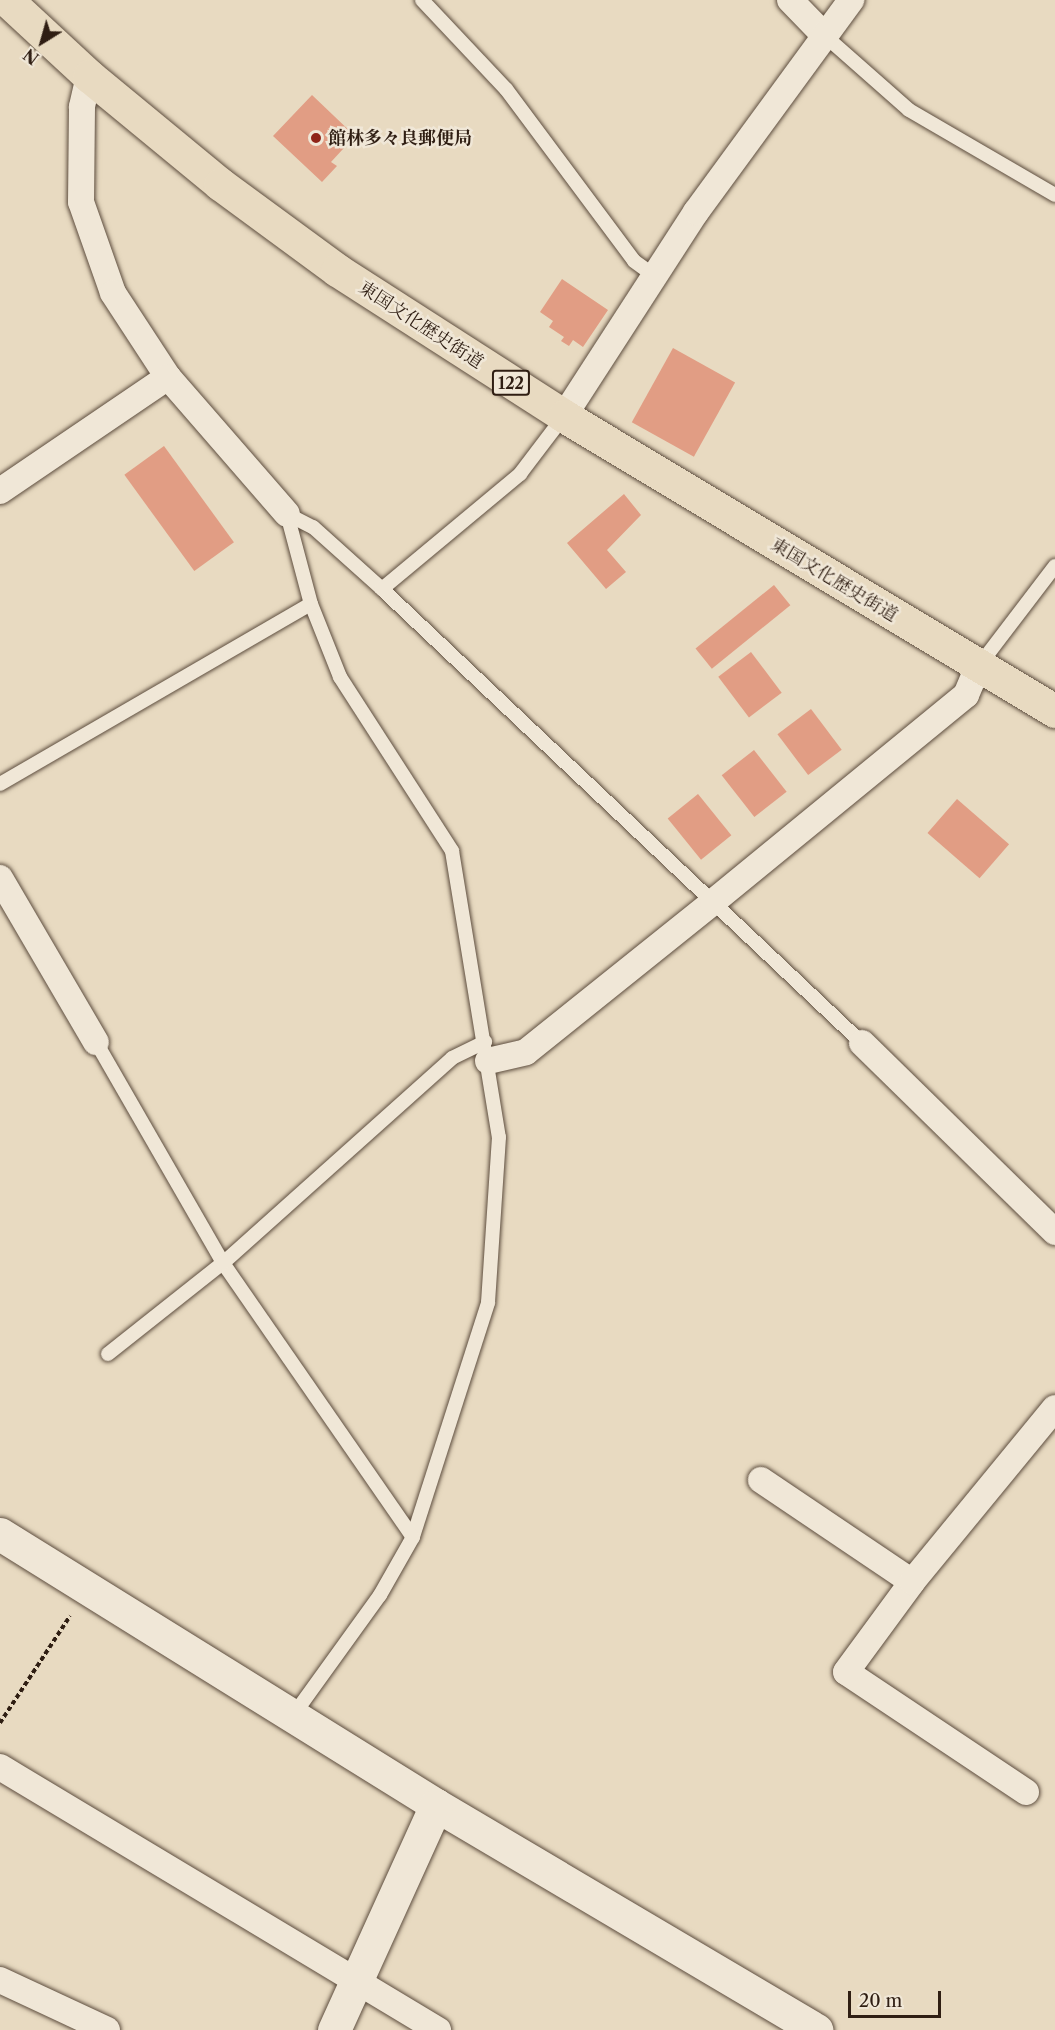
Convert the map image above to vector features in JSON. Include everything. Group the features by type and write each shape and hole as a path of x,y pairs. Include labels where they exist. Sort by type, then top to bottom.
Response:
{"highway":[{"name":"東国文化歴史街道","path":"7,0 89,76 337,270 564,416 978,667 1055,711"}],"street":[{"path":"790,0 824,35"},
{"path":"564,416 655,276 851,0"},
{"path":"89,76 82,107 81,202 113,293 168,377 287,514"},
{"path":"0,491 168,377"},
{"path":"486,1051 526,1052 966,695 978,667"},
{"path":"0,878 96,1042"},
{"path":"862,1043 1055,1232"},
{"path":"1026,1792 846,1672 912,1582 1055,1408"},
{"path":"761,1480 912,1582"},
{"path":"0,1534 295,1713 436,1805 816,2030"},
{"path":"0,1767 438,2030"},
{"path":"334,2030 436,1805"},
{"path":"0,1980 107,2030"}],"lane":[{"path":"423,0 506,89 634,261 655,276"},
{"path":"824,35 909,110 1055,195"},
{"path":"382,589 519,474 564,416"},
{"path":"287,514 313,527 382,589 862,1043"},
{"path":"287,514 311,604 340,677 452,851 499,1137 488,1303 413,1537 380,1595 295,1713"},
{"path":"978,667 1055,566"},
{"path":"0,784 311,604"},
{"path":"96,1042 223,1263 413,1537"},
{"path":"108,1354 223,1263 452,1058 486,1051"}],"path":[{"path":"0,1723 88,1588"}],"building":[{"path":"312,95 355,136 331,162 337,166 322,182 273,136"},
{"path":"562,279 608,310 583,347 573,340 569,346 561,341 564,337 549,327 553,321 540,312"},
{"path":"673,348 735,382 694,457 632,422"},
{"path":"164,446 234,542 194,571 124,475"},
{"path":"624,494 641,515 607,550 626,572 606,589 567,543"},
{"path":"774,585 790,605 712,669 696,649"},
{"path":"751,652 782,693 749,717 718,677"},
{"path":"811,709 842,750 808,775 777,734"},
{"path":"754,750 787,792 754,817 722,775"},
{"path":"698,794 731,835 701,860 668,819"},
{"path":"957,799 1009,844 980,878 927,833"}],"place":[{"name":"館林多々良郵便局","path":"316,138"}]}
